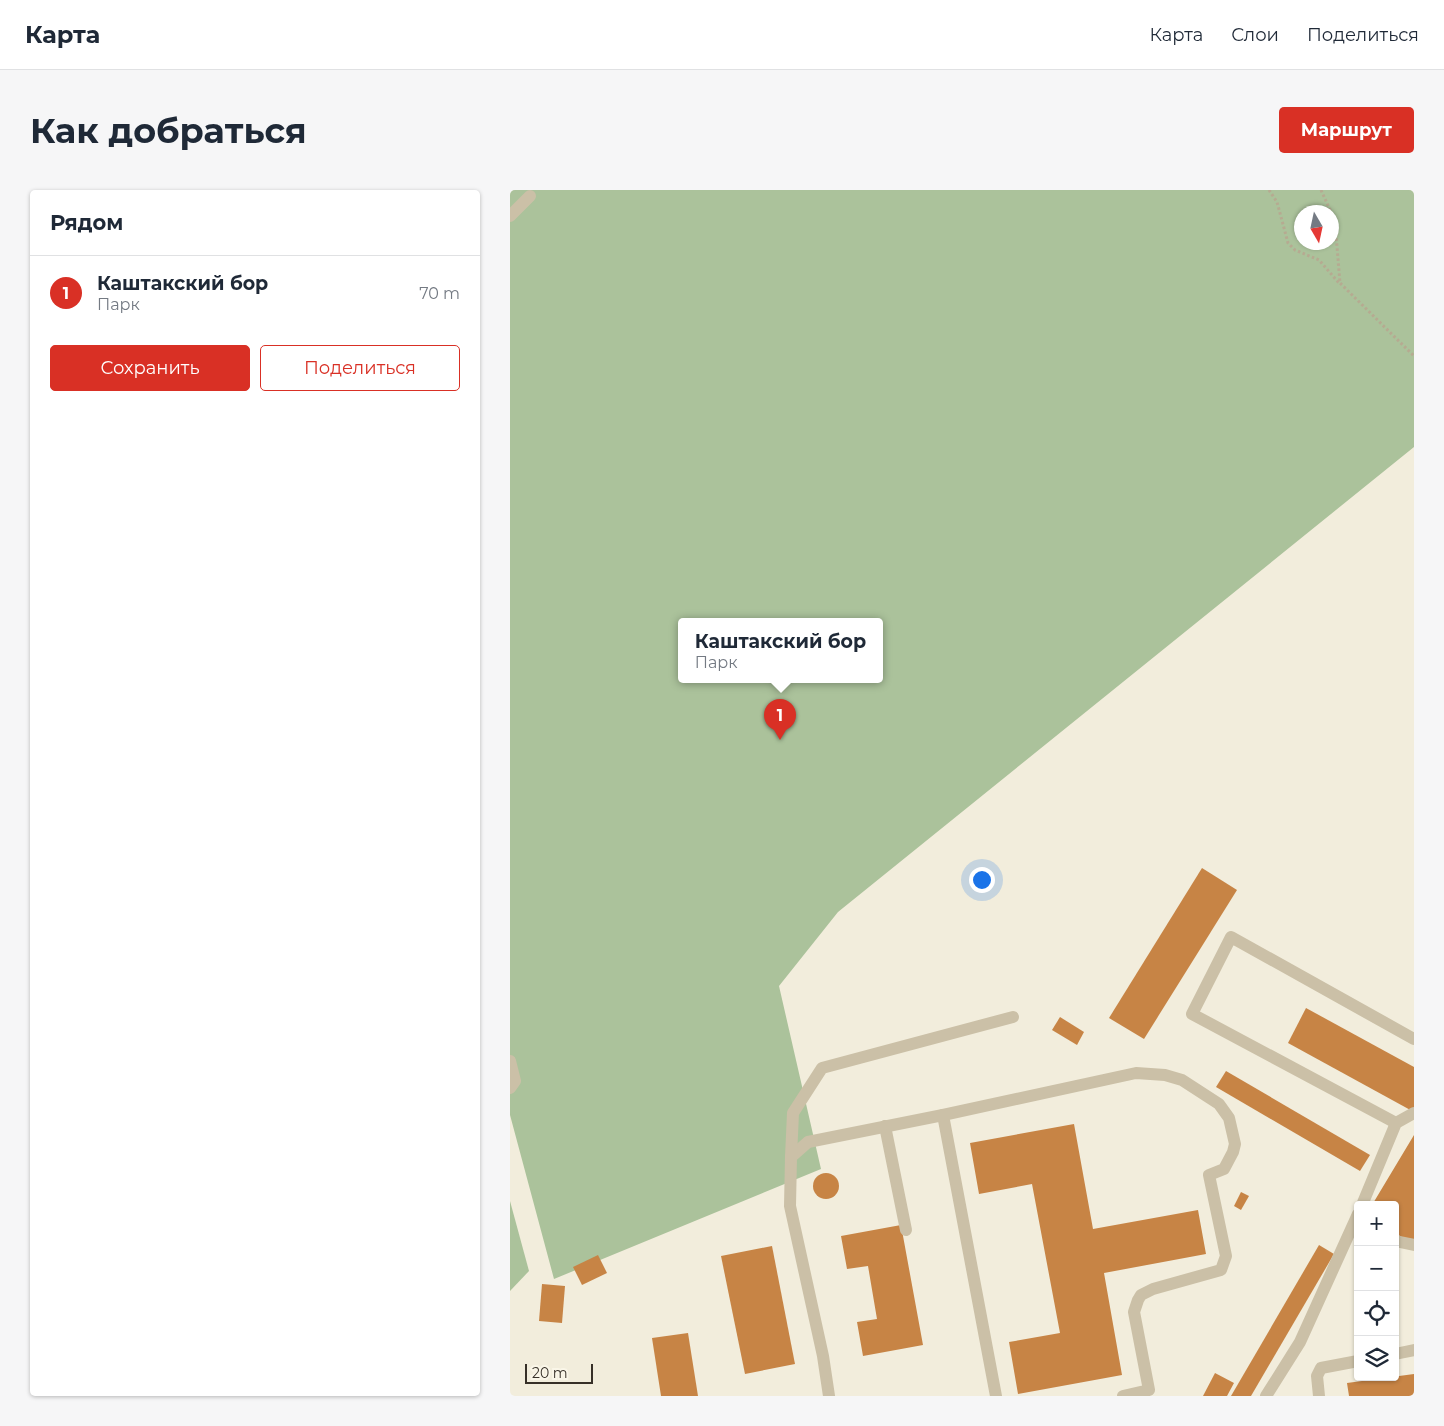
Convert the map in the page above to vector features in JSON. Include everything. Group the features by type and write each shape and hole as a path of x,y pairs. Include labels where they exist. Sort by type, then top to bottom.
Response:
{"lane":[{"path":"510,216 530,196"},
{"path":"1396,1123 1192,1014 1231,937 1414,1039"},
{"path":"829,1396 790,1206 793,1113 822,1068 1013,1017"},
{"path":"510,1061 515,1081 510,1088"},
{"path":"791,1157 808,1142 1136,1073 1164,1075 1182,1080 1219,1104 1229,1118 1235,1144 1233,1152 1224,1168 1209,1175 1226,1256 1221,1270 1153,1289 1141,1295 1134,1312 1150,1390 1122,1396"},
{"path":"1364,1201 1396,1123 1414,1113"},
{"path":"943,1115 996,1396"},
{"path":"885,1126 906,1230"},
{"path":"1266,1396 1300,1342 1354,1232"},
{"path":"1399,1242 1414,1245"},
{"path":"1399,1353 1414,1350"},
{"path":"1319,1396 1317,1376 1321,1368 1354,1362"}],"path":[{"path":"1269,190 1277,202 1288,243 1295,250 1319,260 1414,356"},
{"path":"1321,190 1328,205"},
{"path":"1337,250 1340,283"}],"green space":[{"path":"510,190 1414,190 1414,447 838,912 779,986 821,1169 554,1279 510,1115"},
{"path":"510,1201 529,1271 510,1291"}],"building":[{"path":"1202,868 1237,890 1144,1039 1109,1018"},
{"path":"1306,1008 1414,1067 1414,1112 1288,1043"},
{"path":"1060,1017 1084,1032 1077,1045 1052,1030"},
{"path":"1226,1071 1370,1155 1360,1171 1216,1087"},
{"path":"1074,1124 1093,1229 1198,1210 1206,1254 1104,1273 1122,1375 1018,1394 1009,1342 1060,1333 1032,1184 979,1194 970,1143"},
{"path":"1414,1135 1414,1240 1412,1243 1399,1235 1399,1201 1374,1201"},
{"path":"826,1173 835,1177 839,1186 835,1195 826,1199 817,1195 813,1186 817,1177"},
{"path":"1241,1192 1249,1196 1241,1210 1234,1206"},
{"path":"901,1225 923,1345 863,1356 857,1322 877,1319 868,1266 847,1269 841,1236"},
{"path":"1319,1245 1334,1254 1251,1396 1231,1396"},
{"path":"772,1246 795,1364 745,1374 721,1256"},
{"path":"598,1255 607,1273 582,1285 573,1267"},
{"path":"542,1284 565,1286 562,1323 539,1321"},
{"path":"688,1333 698,1396 661,1396 652,1338"},
{"path":"1215,1373 1234,1383 1227,1396 1203,1396"},
{"path":"1414,1374 1414,1396 1349,1396 1347,1383 1399,1381 1399,1376"}],"place":[{"name":"Каштакский бор","path":"780,740"}]}
